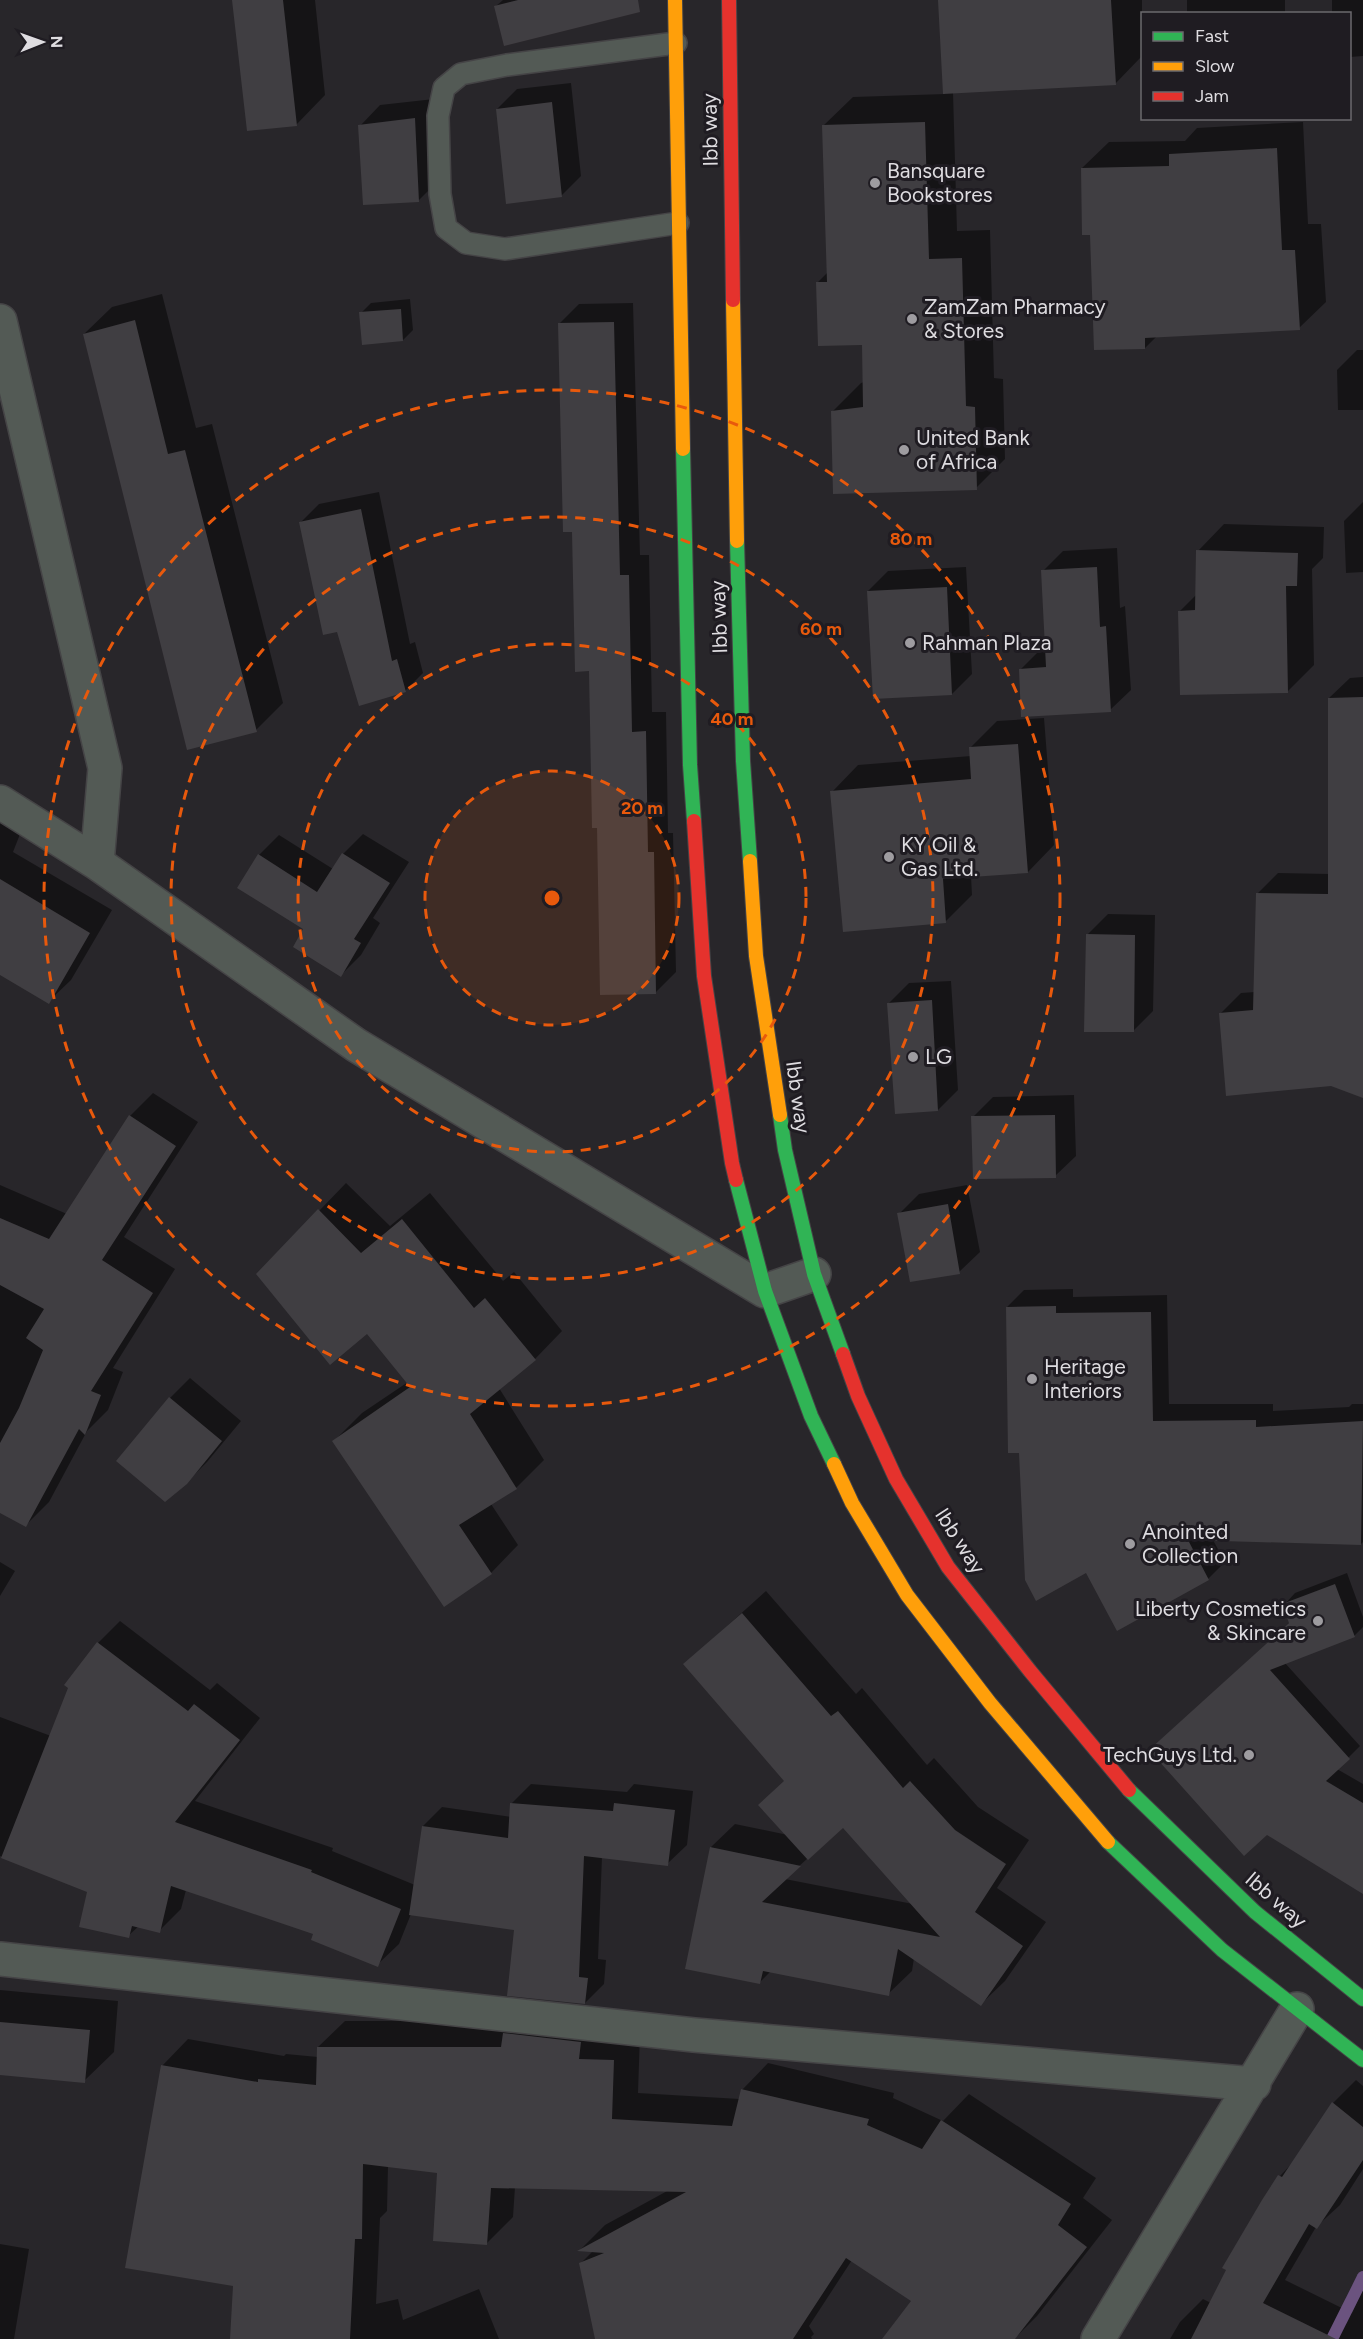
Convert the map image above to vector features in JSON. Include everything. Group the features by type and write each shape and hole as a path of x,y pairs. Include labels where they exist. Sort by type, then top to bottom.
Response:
{"highway":[{"path":"675,0 690,765 704,976 732,1163 765,1291 811,1416 852,1503 907,1595 990,1703 1100,1833 1222,1950 1363,2060"},
{"name":"Ibb way","path":"729,0 735,464 743,749 756,956 785,1150 813,1274 858,1396 896,1479 948,1567 1136,1799 1255,1912 1363,1999"}],"street":[{"path":"0,321 105,768 98,863"},
{"path":"0,802 98,863 356,1045 765,1291 813,1274"},
{"path":"0,1959 694,2035 1254,2084"},
{"path":"1098,2339 1254,2084 1297,2009"}],"lane":[{"path":"676,43 507,64 461,74 444,88 438,116 440,194 446,228 466,243 505,249 678,223"}],"building":[{"path":"232,0 283,0 297,126 247,131"},
{"path":"518,0 638,0 640,12 504,46 494,6"},
{"path":"938,0 1111,0 1116,85 943,94"},
{"path":"552,102 562,197 506,204 496,109"},
{"path":"415,118 419,202 363,205 358,125"},
{"path":"925,122 929,259 962,258 966,406 975,407 977,490 833,494 831,411 863,407 862,345 818,346 816,282 827,282 822,125"},
{"path":"1277,148 1282,250 1295,250 1300,330 1145,338 1145,349 1094,350 1090,235 1082,235 1081,168 1169,166 1169,154"},
{"path":"401,309 403,341 362,345 359,312"},
{"path":"135,320 168,454 185,450 257,732 187,750 83,334"},
{"path":"614,322 620,575 629,575 632,732 646,731 648,852 654,852 656,994 600,995 597,828 592,828 589,671 575,672 572,532 563,532 558,323"},
{"path":"361,509 392,661 397,659 406,692 359,706 337,632 323,635 299,522"},
{"path":"1196,550 1298,553 1297,586 1286,586 1288,693 1180,695 1178,611 1195,610"},
{"path":"1097,567 1100,627 1106,626 1111,712 1021,717 1019,669 1046,667 1041,570"},
{"name":"Rahman Plaza","path":"947,587 952,695 873,699 867,591"},
{"path":"1363,697 1363,1098 1331,1086 1226,1096 1219,1013 1253,1010 1256,893 1328,894 1328,698"},
{"path":"1018,744 1028,873 943,879 946,923 843,932 830,791 971,779 969,747"},
{"path":"342,853 390,883 354,939 361,943 341,977 293,947 303,929 237,888 258,854 317,892"},
{"path":"0,879 90,933 49,1004 0,975"},
{"path":"1086,934 1135,935 1134,1032 1084,1032"},
{"name":"LG","path":"932,1000 938,1111 895,1114 887,1003"},
{"path":"129,1115 176,1146 102,1260 153,1293 91,1391 101,1395 85,1435 79,1429 26,1527 0,1513 0,1443 19,1408 43,1350 26,1338 44,1309 0,1285 0,1218 49,1239"},
{"path":"1055,1115 1056,1178 973,1179 971,1116"},
{"path":"948,1204 960,1274 910,1282 897,1213"},
{"path":"318,1209 361,1253 402,1219 474,1308 485,1298 536,1360 470,1414 517,1489 459,1525 492,1574 444,1607 332,1441 410,1387 367,1334 330,1365 256,1274"},
{"path":"1056,1306 1056,1313 1151,1312 1153,1421 1256,1420 1256,1427 1363,1421 1361,1545 1188,1540 1209,1580 1117,1631 1086,1573 1036,1601 1025,1580 1019,1453 1008,1453 1006,1307"},
{"path":"169,1397 222,1441 187,1484 165,1502 116,1461"},
{"name":"TechGuys Ltd.","path":"1335,1584 1355,1637 1270,1670 1350,1759 1326,1781 1363,1803 1363,1894 1267,1835 1244,1856 1149,1750 1289,1623 1282,1604"},
{"path":"742,1613 831,1716 838,1711 903,1788 910,1781 955,1830 1006,1864 975,1912 1023,1946 981,2006 898,1949 889,1996 763,1971 760,1984 685,1969 710,1847 801,1866 762,1902 940,1937 843,1828 808,1860 758,1805 784,1781 683,1664"},
{"path":"97,1642 188,1711 194,1704 240,1740 175,1822 312,1870 311,1872 401,1909 378,1967 311,1940 313,1934 171,1886 160,1933 132,1926 129,1938 79,1927 87,1892 1,1858 68,1688 64,1685"},
{"path":"510,1803 613,1811 614,1803 675,1810 668,1866 584,1856 579,1977 588,1978 585,2004 507,1996 514,1930 409,1915 422,1826 508,1838"},
{"path":"0,2022 90,2030 85,2083 0,2075"},
{"path":"503,2033 581,2042 579,2059 614,2060 612,2119 732,2126 741,2089 869,2119 867,2125 922,2149 941,2120 1071,2204 1058,2225 1087,2247 1015,2339 882,2339 911,2301 846,2258 793,2339 595,2339 579,2263 604,2253 577,2251 686,2192 491,2188 487,2245 433,2241 437,2173 363,2164 362,2239 355,2239 350,2339 230,2339 233,2286 125,2268 161,2065 258,2082 258,2079 316,2085 317,2047 501,2047"},
{"path":"1332,2102 1363,2127 1363,2160 1317,2229 1309,2224 1263,2303 1336,2339 1191,2339 1226,2270 1222,2268 1262,2200 1278,2175 1282,2177"}],"waterway":[{"path":"1332,2339 1363,2277"}],"traffic: fast":[{"path":"683,449 690,765 694,821"},
{"path":"737,541 743,761 750,861"},
{"path":"780,1115 785,1150 814,1274 843,1354"},
{"path":"736,1180 765,1291 811,1416 834,1464"},
{"path":"1129,1790 1255,1912 1363,1999"},
{"path":"1108,1842 1222,1950 1363,2060"}],"traffic: slow":[{"path":"675,0 683,449"},
{"path":"733,300 737,541"},
{"path":"750,861 756,956 780,1115"},
{"path":"834,1464 852,1503 907,1595 990,1703 1108,1842"}],"traffic: jam":[{"path":"729,0 733,300"},
{"path":"694,821 704,976 736,1180"},
{"path":"843,1354 858,1396 896,1479 948,1567 1030,1671 1129,1790"}],"place":[{"name":"Bansquare Bookstores","path":"875,183"},
{"name":"ZamZam Pharmacy & Stores","path":"912,319"},
{"name":"United Bank of Africa","path":"904,450"},
{"name":"Rahman Plaza","path":"910,643"},
{"name":"KY Oil & Gas Ltd.","path":"889,857"},
{"name":"LG","path":"913,1057"},
{"name":"Heritage Interiors","path":"1032,1379"},
{"name":"Anointed Collection","path":"1130,1544"},
{"name":"Liberty Cosmetics & Skincare","path":"1318,1621"},
{"name":"TechGuys Ltd.","path":"1249,1755"}]}
